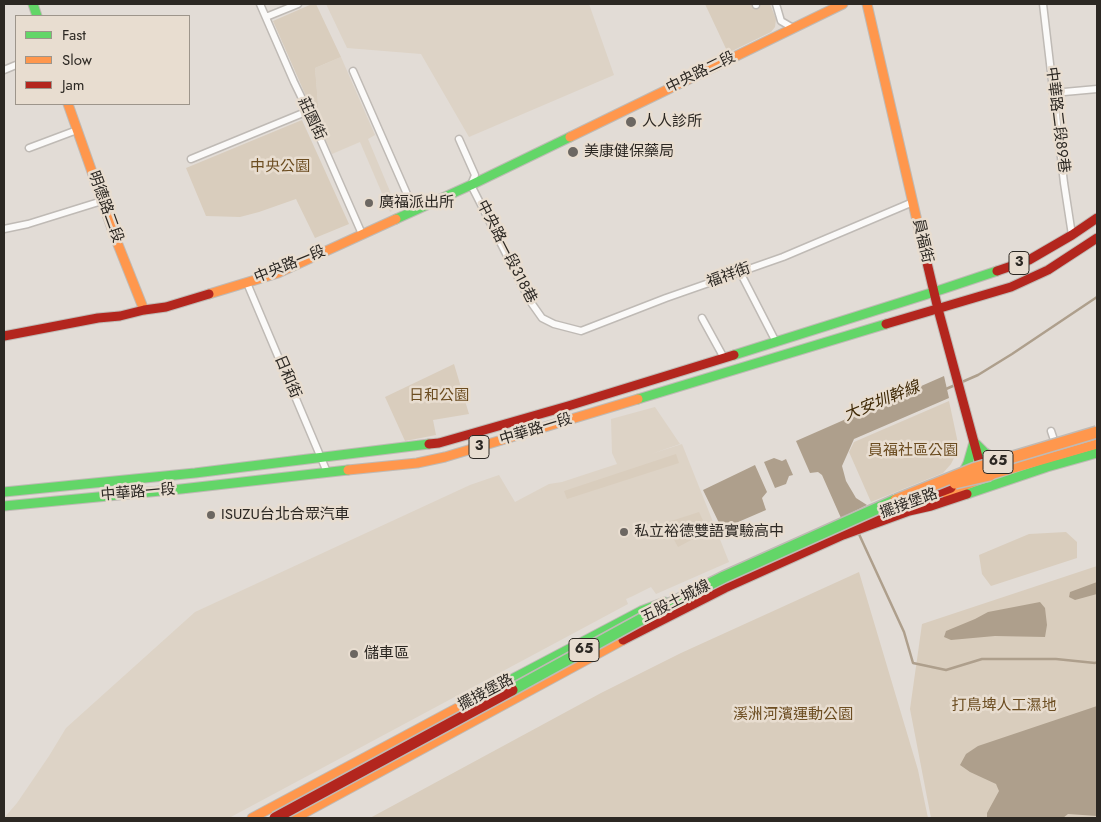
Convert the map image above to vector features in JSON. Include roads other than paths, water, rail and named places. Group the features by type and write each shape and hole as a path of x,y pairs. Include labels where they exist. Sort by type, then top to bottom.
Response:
{"main road":[{"name":"中央路二段","path":"559,141 843,4"},
{"name":"員福街","path":"867,4 938,309 974,442 986,476"},
{"name":"明德路二段","path":"68,105 115,237 144,310"},
{"name":"中央路一段","path":"4,336 166,307 278,273 471,185 559,141"},
{"name":"3","path":"934,292 1029,260 1072,236 1097,218"},
{"name":"3","path":"938,309 1011,287 1048,270 1097,238"},
{"name":"中華路一段","path":"4,492 195,473 439,443 568,406 934,292"},
{"name":"中華路一段","path":"4,506 181,490 417,463 445,457 938,309"},
{"name":"五股土城線","path":"275,818 660,609 724,578 900,498 973,469 1097,432"},
{"path":"953,487 960,480 968,463 974,442 984,452 994,458 1023,462"},
{"path":"900,498 986,476 1097,442"},
{"name":"擺接堡路","path":"284,818 647,621 726,581 848,526 1023,462 1097,442"},
{"name":"五股土城線","path":"295,818 627,638 725,588 843,535 1047,466 1097,453"},
{"path":"909,512 936,497 986,476"},
{"name":"擺接堡路","path":"252,818 641,611 676,597 726,581"},
{"path":"485,693 492,705"}],"street":[{"name":"莊園街","path":"260,4 362,234"},
{"path":"266,17 298,4"},
{"path":"776,4 781,20 793,28"},
{"name":"中華路二段89巷","path":"1042,4 1072,236"},
{"path":"353,71 414,210"},
{"path":"1053,93 1097,89"},
{"path":"190,160 308,111"},
{"path":"29,148 77,130"},
{"path":"459,138 475,175 471,185"},
{"name":"中央路一段318巷","path":"471,185 530,301 542,318"},
{"path":"4,229 28,224 102,201"},
{"name":"福祥街","path":"542,318 554,324 581,331 666,298 783,257 913,202"},
{"path":"740,272 776,342"},
{"name":"日和街","path":"247,283 327,472"},
{"path":"702,318 724,358"},
{"path":"1052,431 1058,452"}],"waterway":[{"name":"大安圳幹線","path":"946,389 978,375 1097,297"},
{"path":"858,532 904,632 913,663 946,670 982,659 1056,659 1097,662"}],"place":[{"name":"人人診所","path":"631,122"},
{"name":"美康健保藥局","path":"573,152"},
{"name":"廣福派出所","path":"369,203"},
{"name":"ISUZU台北合眾汽車","path":"211,515"},
{"name":"私立裕德雙語實驗高中","path":"624,532"},
{"name":"儲車區","path":"354,654"}],"park label":[{"name":"中央公園","path":"280,167"},
{"name":"日和公園","path":"439,396"},
{"name":"員福社區公園","path":"913,451"},
{"name":"打鳥埤人工濕地","path":"1004,706"},
{"name":"溪洲河濱運動公園","path":"793,715"}]}
